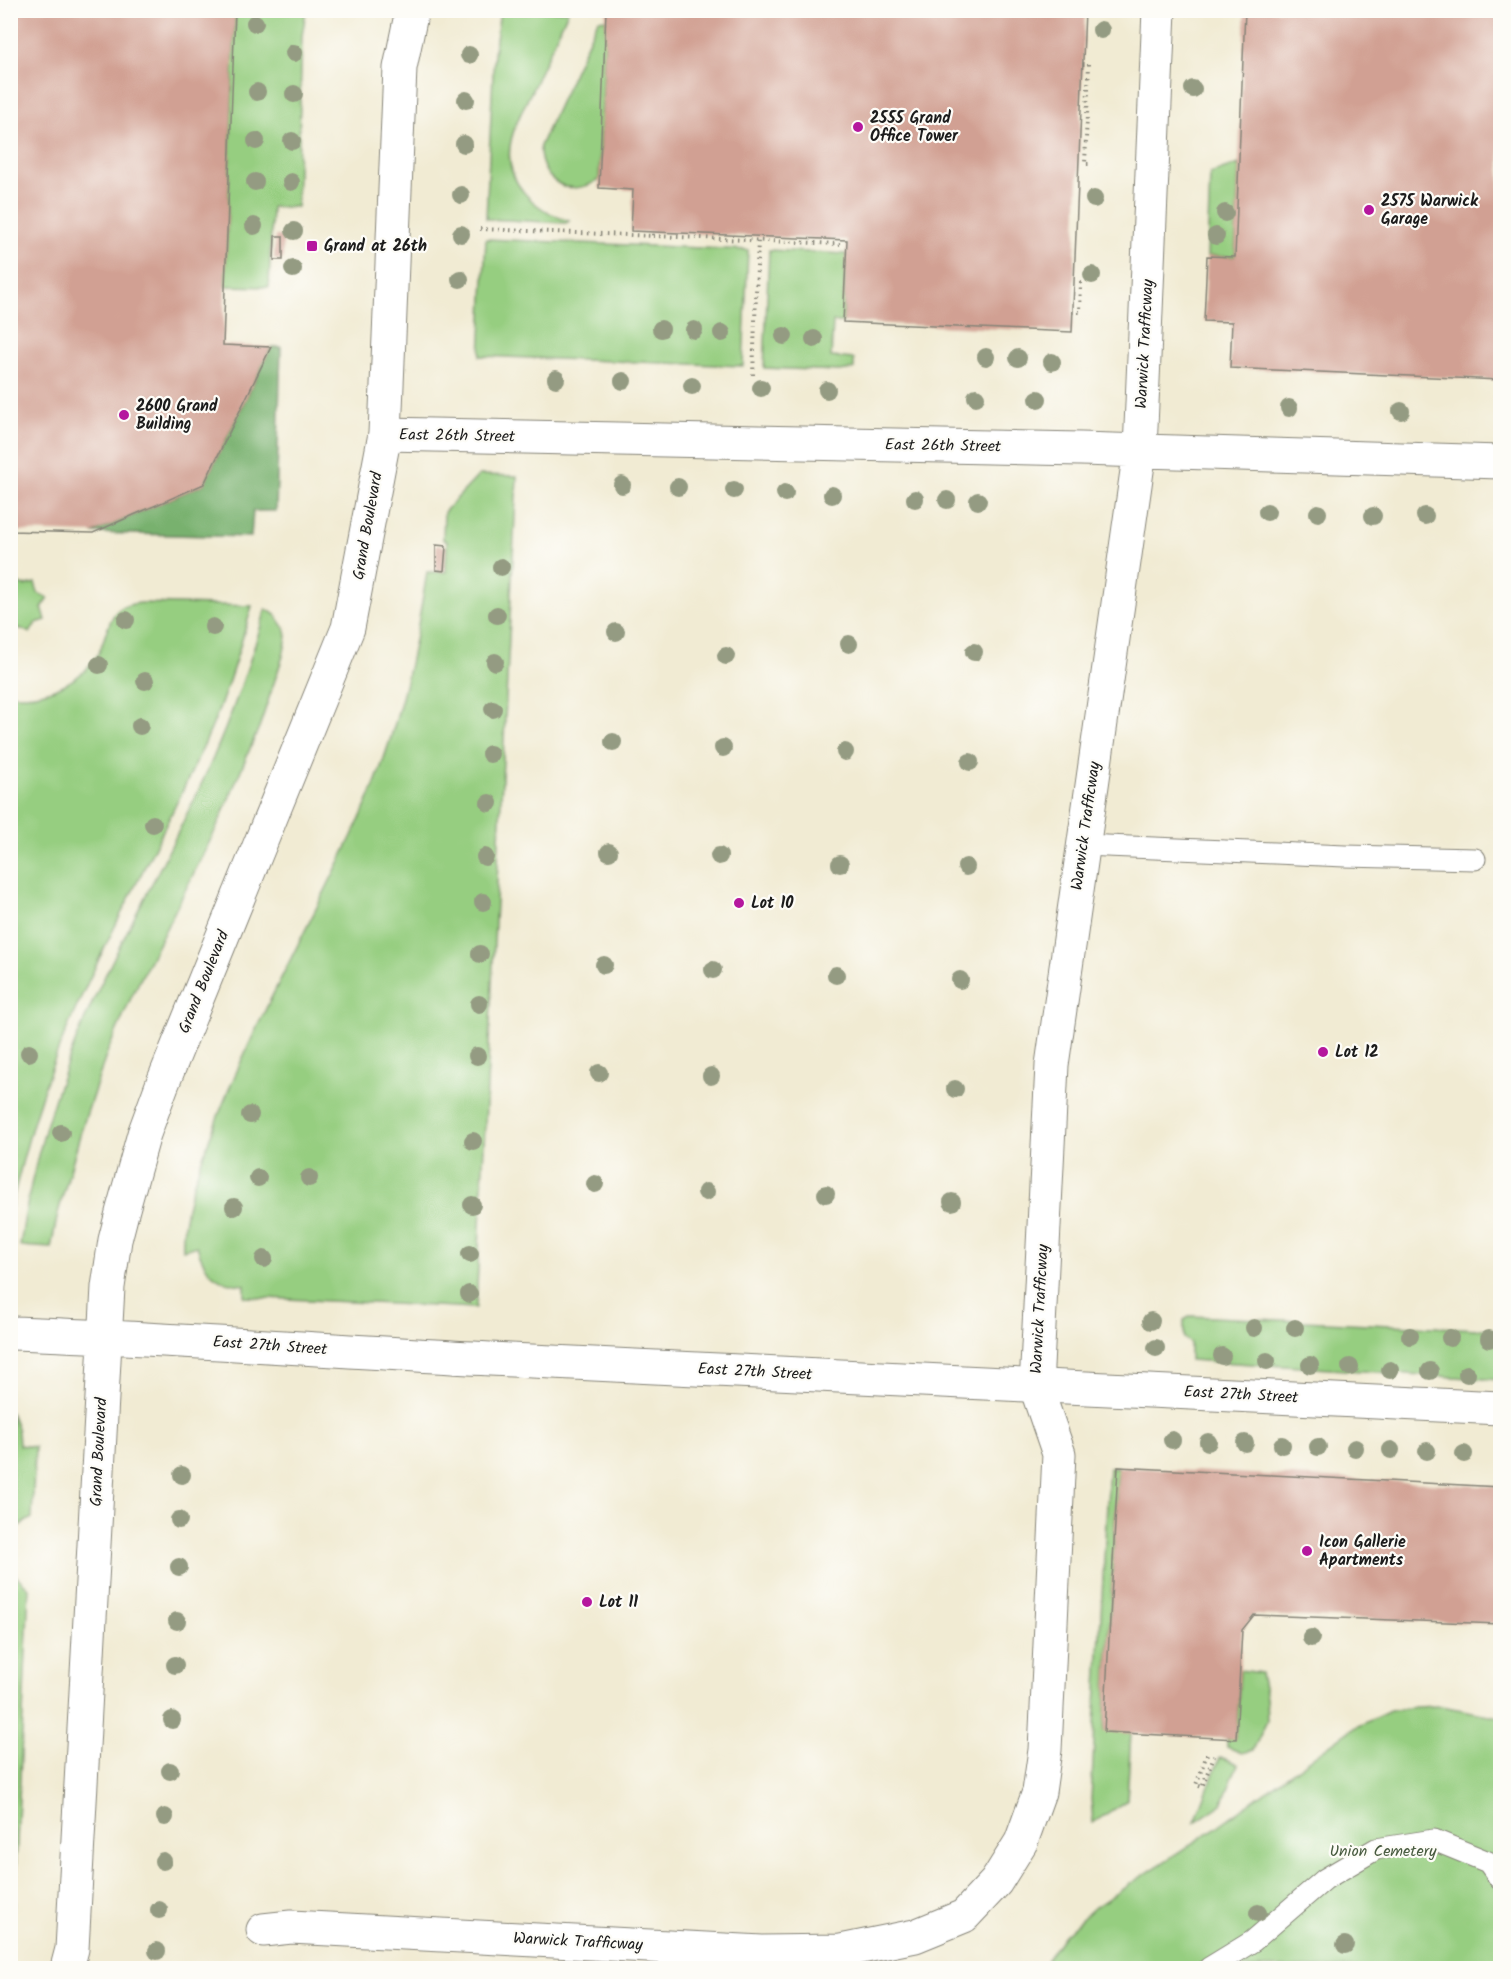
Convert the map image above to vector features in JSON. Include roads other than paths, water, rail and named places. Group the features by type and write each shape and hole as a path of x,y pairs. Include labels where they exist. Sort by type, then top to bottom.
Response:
{"street":[{"name":"Grand Boulevard","path":"67,1968 72,1949 108,1287 115,1240 144,1134 348,628 385,435 400,69 412,10"},
{"name":"Warwick Trafficway","path":"263,1930 291,1928 762,1952 841,1950 915,1936 964,1916 996,1882 1021,1842 1039,1792 1045,1750 1059,1454 1036,1387 1052,1065 1140,450 1159,10"},
{"name":"East 26th Street","path":"385,435 1140,450 1500,462"},
{"name":"East 27th Street","path":"10,1333 105,1336 364,1352 1036,1387 1500,1408"}],"lane":[{"path":"1083,845 1475,859"},
{"path":"1209,1968 1253,1941 1325,1879 1376,1849 1434,1840 1488,1862 1500,1879"}],"place":[{"name":"2555 Grand Office Tower","path":"858,127"},
{"name":"2575 Warwick Garage","path":"1369,210"},
{"name":"Grand at 26th","path":"312,246"},
{"name":"2600 Grand Building","path":"124,415"},
{"name":"Lot 10","path":"739,903"},
{"name":"Lot 12","path":"1323,1052"},
{"name":"Icon Gallerie Apartments","path":"1307,1551"},
{"name":"Lot 11","path":"587,1602"}],"park label":[{"name":"Union Cemetery","path":"1383,1851"}]}
